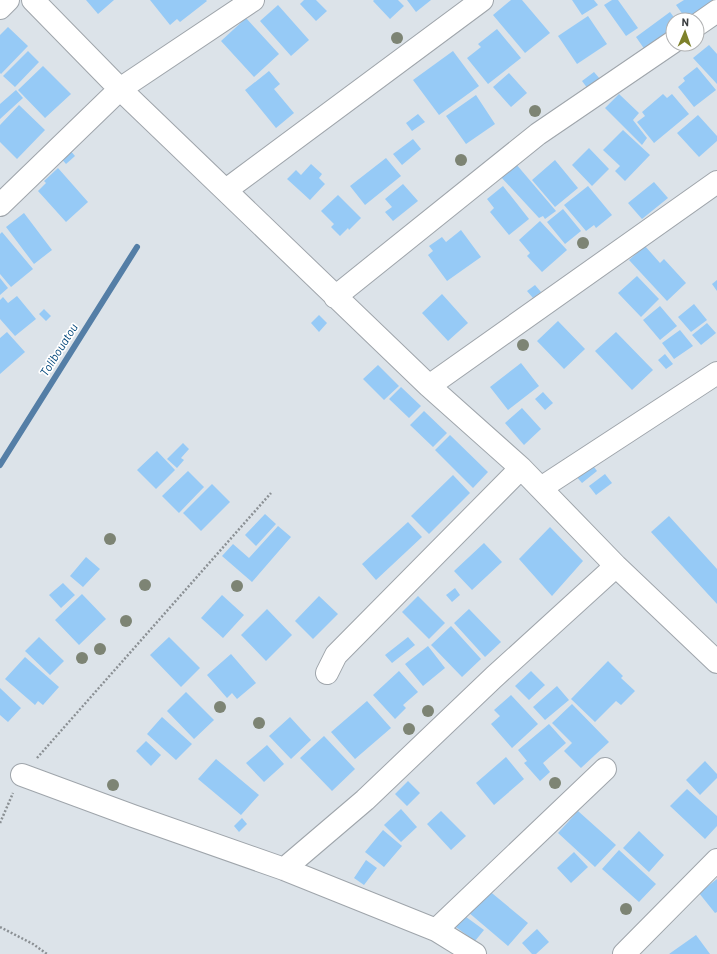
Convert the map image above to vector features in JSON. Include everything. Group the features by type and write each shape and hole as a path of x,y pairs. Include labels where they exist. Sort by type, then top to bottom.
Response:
{"street":[{"path":"0,8 8,0"},
{"path":"33,0 120,89 429,386 521,468 616,566 717,662"},
{"path":"0,205 120,89 253,0"},
{"path":"226,190 482,0"},
{"path":"705,20 717,12"},
{"path":"335,297 538,134 665,47"},
{"path":"429,386 717,182"},
{"path":"541,488 717,373"},
{"path":"327,673 336,655 521,468"},
{"path":"284,869 365,800 494,677 616,566"},
{"path":"436,930 605,769"},
{"path":"22,775 284,869 436,930 475,954"},
{"path":"624,954 717,860"}],"path":[{"path":"0,823 22,775 271,492"},
{"path":"0,926 33,944 47,954"}],"building":[{"path":"86,0 114,0 98,14"},
{"path":"150,0 207,1 180,22 177,19 170,25"},
{"path":"304,0 316,0 327,11 316,21 300,4"},
{"path":"398,0 404,6 390,19 373,1"},
{"path":"407,0 431,0 416,12"},
{"path":"511,0 522,0 550,33 525,53 493,15"},
{"path":"572,0 594,0 598,5 582,15"},
{"path":"612,0 618,0 638,28 626,36 604,5"},
{"path":"684,0 713,0 696,12 681,12 676,5"},
{"path":"278,5 309,40 291,56 260,21"},
{"path":"588,16 607,44 577,64 558,36"},
{"path":"665,16 665,36 645,50 636,37"},
{"path":"246,18 279,54 254,77 221,41"},
{"path":"8,27 28,46 1,74 0,35"},
{"path":"497,29 521,58 488,84 467,58 481,47 478,44"},
{"path":"709,45 717,54 717,84 693,58 700,52 705,52 705,48"},
{"path":"28,51 39,62 15,87 3,76"},
{"path":"453,51 479,86 439,115 413,80"},
{"path":"43,66 71,94 45,118 18,90"},
{"path":"697,67 716,90 694,107 678,87 685,81 683,78"},
{"path":"269,71 280,84 274,89 294,113 276,128 245,90"},
{"path":"594,72 600,79 588,89 582,81"},
{"path":"509,73 527,93 511,107 493,87"},
{"path":"16,90 23,98 0,119 0,104"},
{"path":"619,94 639,113 633,120 647,138 642,145 605,108"},
{"path":"663,94 667,98 672,94 689,114 654,143 637,122 645,116 642,112"},
{"path":"476,95 495,124 466,144 446,116"},
{"path":"19,105 45,130 17,159 0,142 0,125"},
{"path":"418,114 425,122 412,131 406,123"},
{"path":"698,115 717,136 717,141 699,157 677,133"},
{"path":"623,130 650,155 625,181 615,171 620,166 603,150"},
{"path":"413,139 421,149 402,165 393,154"},
{"path":"68,148 75,156 66,164 59,156"},
{"path":"589,148 609,169 592,186 572,165"},
{"path":"386,158 401,176 365,205 350,186"},
{"path":"555,160 578,188 555,207 532,180"},
{"path":"311,164 322,174 319,178 325,184 310,200 287,179 296,170 301,175"},
{"path":"516,164 556,211 545,219 543,216 539,218 500,176"},
{"path":"58,168 88,202 66,222 38,191 46,183 44,181"},
{"path":"654,182 668,198 642,219 628,203"},
{"path":"403,184 418,201 393,221 385,212 392,207 385,199"},
{"path":"503,186 529,219 509,235 490,212 494,208 487,199"},
{"path":"588,186 612,215 596,228 594,225 586,231 564,205"},
{"path":"338,195 361,218 349,230 348,228 340,236 331,227 334,224 321,211"},
{"path":"563,209 581,231 565,244 547,222"},
{"path":"24,213 52,250 34,264 6,227"},
{"path":"540,221 567,250 542,272 527,256 530,253 519,240"},
{"path":"461,230 481,257 447,281 428,255 433,251 429,246 442,237 446,242"},
{"path":"2,232 33,269 11,287 0,274 0,234"},
{"path":"645,246 660,263 664,259 686,283 667,301 629,260"},
{"path":"637,276 659,299 641,317 618,293"},
{"path":"0,278 8,288 0,295"},
{"path":"717,280 717,291 712,284"},
{"path":"535,285 541,292 533,298 527,291"},
{"path":"442,294 468,323 448,341 422,313"},
{"path":"17,296 36,319 15,336 0,319 0,300 3,297 8,303"},
{"path":"694,304 707,320 691,332 678,317"},
{"path":"660,306 677,326 660,340 643,320"},
{"path":"44,309 51,316 46,321 39,314"},
{"path":"319,315 327,323 319,332 311,323"},
{"path":"558,321 585,349 564,369 537,341"},
{"path":"707,323 716,333 701,345 692,335"},
{"path":"680,330 693,346 674,359 662,343"},
{"path":"7,332 25,352 0,374 0,338"},
{"path":"616,332 653,370 632,390 595,351"},
{"path":"665,354 673,364 666,369 658,360"},
{"path":"521,363 539,386 508,410 490,387"},
{"path":"378,365 399,386 384,400 363,379"},
{"path":"401,387 421,406 409,418 389,399"},
{"path":"543,392 553,403 545,410 535,399"},
{"path":"522,408 541,429 524,445 505,423"},
{"path":"424,411 447,433 433,447 410,425"},
{"path":"450,435 488,472 473,488 435,450"},
{"path":"183,443 189,449 181,458 184,460 177,468 167,459"},
{"path":"157,451 175,470 156,489 137,470"},
{"path":"591,463 597,471 582,483 575,475"},
{"path":"188,471 204,487 179,513 162,496"},
{"path":"605,474 612,483 596,495 589,486"},
{"path":"453,475 470,493 429,534 411,516"},
{"path":"212,484 230,502 201,531 183,513"},
{"path":"265,514 276,524 256,546 245,535"},
{"path":"669,516 717,569 717,604 651,532"},
{"path":"408,522 422,537 376,580 362,564"},
{"path":"278,526 291,537 252,582 222,556 233,544 249,558"},
{"path":"550,527 583,561 552,596 519,559"},
{"path":"484,543 502,562 472,590 454,571"},
{"path":"86,557 100,569 83,587 70,576"},
{"path":"63,583 75,595 61,608 49,595"},
{"path":"455,588 460,595 452,602 446,595"},
{"path":"82,594 106,619 79,645 55,620"},
{"path":"222,595 244,615 223,638 201,618"},
{"path":"319,596 338,614 313,639 295,621"},
{"path":"418,596 445,623 429,639 402,612"},
{"path":"267,609 292,635 266,661 241,635"},
{"path":"469,609 501,642 485,657 454,623"},
{"path":"451,626 481,659 462,677 431,645"},
{"path":"39,637 64,661 50,675 25,651"},
{"path":"169,637 200,668 181,687 150,655"},
{"path":"408,637 415,645 392,663 385,655"},
{"path":"428,646 445,668 423,686 405,664"},
{"path":"231,654 256,683 237,699 232,693 227,698 207,675"},
{"path":"25,657 59,687 43,705 38,701 35,705 5,679"},
{"path":"608,661 623,676 621,678 635,691 621,705 616,701 595,722 571,699"},
{"path":"399,671 418,692 403,705 406,708 395,719 373,695"},
{"path":"531,671 545,685 529,700 515,686"},
{"path":"557,686 569,700 545,720 533,707"},
{"path":"0,688 21,708 8,722 0,715"},
{"path":"186,692 214,720 194,739 167,711"},
{"path":"511,695 538,724 512,748 491,724 500,716 494,710"},
{"path":"367,701 391,728 355,759 331,732"},
{"path":"572,704 609,742 581,768 564,751 572,743 552,723"},
{"path":"162,717 192,744 176,760 147,734"},
{"path":"290,717 311,740 291,759 269,736"},
{"path":"549,724 566,743 543,763 550,772 540,781 524,763 527,761 518,750"},
{"path":"324,736 355,769 332,791 300,758"},
{"path":"146,741 161,755 151,766 136,751"},
{"path":"267,745 284,764 264,782 246,763"},
{"path":"506,757 524,779 494,805 476,783"},
{"path":"216,759 259,795 241,815 198,779"},
{"path":"705,761 717,774 717,778 700,795 686,780"},
{"path":"408,781 420,793 407,806 395,794"},
{"path":"687,789 717,816 717,826 705,839 670,806"},
{"path":"401,809 417,827 401,842 384,825"},
{"path":"441,811 466,836 451,850 427,824"},
{"path":"578,811 616,845 595,867 558,833"},
{"path":"242,818 247,824 239,832 234,826"},
{"path":"383,830 402,846 384,867 365,852"},
{"path":"639,831 664,855 649,872 623,848"},
{"path":"619,850 656,884 639,902 602,869"},
{"path":"574,852 588,867 571,883 557,868"},
{"path":"366,860 377,868 364,885 354,878"},
{"path":"717,879 717,912 715,913 699,893"},
{"path":"487,889 528,923 508,946 468,912"},
{"path":"462,914 484,930 475,941 453,925"},
{"path":"537,929 549,942 536,954 532,954 522,943"},
{"path":"696,935 710,954 669,954"}],"waterway":[{"name":"Tolibouatou","path":"0,465 137,247"}]}
